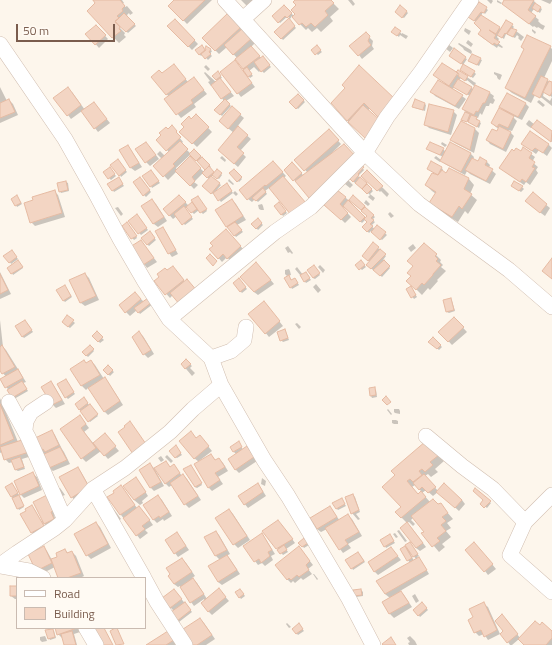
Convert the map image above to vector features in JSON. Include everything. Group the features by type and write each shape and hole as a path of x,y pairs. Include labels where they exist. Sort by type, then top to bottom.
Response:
{"street":[{"path":"225,0 365,153 419,204 509,270 552,307"},
{"path":"243,19 264,0"},
{"path":"169,319 275,232 311,207 365,153 387,117 421,72 471,0"},
{"path":"0,44 65,139 120,239 169,319 211,358 222,385 264,460 288,496 349,600 373,645"},
{"path":"211,358 231,351 244,340 246,327"},
{"path":"41,577 29,571 0,566 65,520 93,489 125,468 170,432 193,409 222,385"},
{"path":"9,402 25,430 65,520"},
{"path":"25,430 26,421 31,412 46,402"},
{"path":"426,436 493,489 525,522"},
{"path":"93,489 143,577"},
{"path":"552,495 525,522 510,555 552,592"},
{"path":"146,583 185,645"},
{"path":"87,629 96,645"}],"building":[{"path":"93,0 120,0 125,6 122,9 123,11 117,16 119,18 115,21 120,27 119,29 121,31 112,38 87,11 95,3"},
{"path":"174,0 205,0 183,21 168,6"},
{"path":"295,0 331,0 334,3 325,11 328,15 315,27 311,23 306,27 302,23 299,25 292,17 295,14 291,10 296,5 293,2"},
{"path":"504,0 534,0 528,10 536,16 529,24 502,4"},
{"path":"479,2 487,7 484,13 481,12 474,21 468,17"},
{"path":"535,3 541,7 538,12 532,8"},
{"path":"284,5 292,13 287,18 285,16 278,23 272,16"},
{"path":"400,5 407,11 402,18 395,12"},
{"path":"124,13 135,24 126,32 115,22"},
{"path":"228,13 241,27 215,51 202,38"},
{"path":"481,15 500,27 496,34 489,30 496,35 494,38 500,42 497,45 494,43 493,45 478,34 481,30 474,23"},
{"path":"289,18 295,26 281,39 274,32"},
{"path":"175,19 195,40 188,47 167,26"},
{"path":"506,20 513,24 502,38 497,35"},
{"path":"96,25 106,35 95,45 85,34"},
{"path":"395,27 401,31 397,36 391,32"},
{"path":"243,28 252,38 233,55 224,45"},
{"path":"511,28 517,30 513,37 507,34"},
{"path":"366,32 370,36 368,41 371,45 358,56 349,46"},
{"path":"527,35 551,46 525,98 505,88 524,49 521,47"},
{"path":"202,45 205,50 199,55 195,50"},
{"path":"317,45 321,50 315,55 311,50"},
{"path":"206,46 211,49 209,52 211,54 205,59 201,54 206,50"},
{"path":"251,46 260,56 243,69 235,59"},
{"path":"454,48 466,57 461,64 449,56"},
{"path":"472,54 481,58 477,65 468,61"},
{"path":"263,56 270,65 261,72 254,62"},
{"path":"235,60 252,83 237,94 220,72"},
{"path":"442,63 458,73 449,86 433,75"},
{"path":"174,64 186,79 166,95 151,77 159,70 162,73"},
{"path":"463,64 475,71 471,77 460,70"},
{"path":"359,65 395,99 378,117 364,103 347,121 331,103 345,88 342,85"},
{"path":"247,67 252,74 248,77 243,70"},
{"path":"458,70 468,76 465,81 458,76 459,74 456,72"},
{"path":"218,71 221,76 216,80 212,76"},
{"path":"541,76 548,79 540,98 532,94"},
{"path":"194,77 204,90 191,100 193,103 176,115 164,99"},
{"path":"220,78 231,92 221,99 211,85"},
{"path":"458,79 472,87 467,95 453,87"},
{"path":"438,80 463,95 455,106 430,92"},
{"path":"549,81 552,82 552,92 550,96 543,92"},
{"path":"475,85 490,92 485,103 483,103 478,112 476,111 474,115 462,109"},
{"path":"68,87 81,105 67,116 53,98"},
{"path":"507,93 526,103 518,117 499,107"},
{"path":"298,94 304,100 296,109 289,102"},
{"path":"9,99 15,112 0,118 0,103"},
{"path":"225,99 230,104 220,115 214,110"},
{"path":"415,99 425,103 423,110 412,107"},
{"path":"94,102 107,119 94,129 81,111"},
{"path":"429,104 454,110 448,132 424,125"},
{"path":"363,105 382,122 366,139 348,122"},
{"path":"232,106 241,114 228,129 219,121"},
{"path":"499,108 514,116 508,128 499,124 497,127 491,123"},
{"path":"465,112 470,114 467,122 461,120"},
{"path":"196,114 209,127 192,144 179,132 184,127 181,124 189,116 191,119"},
{"path":"471,115 477,117 476,119 480,121 477,127 468,122"},
{"path":"537,120 552,131 551,142 531,127"},
{"path":"461,121 475,128 470,150 450,140"},
{"path":"172,125 181,137 166,151 156,140 161,135 159,133 166,127 168,129"},
{"path":"238,126 248,135 237,147 244,153 234,164 218,150"},
{"path":"499,126 511,132 503,149 486,140 492,129 497,131"},
{"path":"329,129 339,140 304,171 294,160"},
{"path":"530,131 549,144 543,153 535,148 532,151 521,144"},
{"path":"180,141 188,149 173,164 175,166 163,177 153,166"},
{"path":"146,142 156,155 145,163 135,149"},
{"path":"430,142 444,148 440,155 426,149"},
{"path":"450,142 471,153 461,172 440,161"},
{"path":"344,144 357,158 309,198 295,181"},
{"path":"128,145 139,163 130,168 119,150"},
{"path":"523,147 532,153 529,158 535,162 532,167 535,168 526,182 522,179 520,182 499,168 512,149 514,151 516,148 521,151"},
{"path":"194,149 201,156 196,161 189,154"},
{"path":"190,156 201,168 192,177 195,181 190,186 175,171"},
{"path":"202,157 210,165 205,170 197,161"},
{"path":"480,157 487,161 485,165 493,169 486,181 465,170 472,158 478,161"},
{"path":"118,159 126,170 119,176 110,165"},
{"path":"273,161 283,172 247,200 239,190"},
{"path":"431,161 442,167 438,175 427,169"},
{"path":"292,162 302,173 293,181 284,170"},
{"path":"361,165 364,167 353,182 349,178"},
{"path":"209,166 214,172 207,178 202,173"},
{"path":"110,167 115,174 108,179 103,172"},
{"path":"449,168 469,178 464,189 472,194 462,209 459,206 452,217 429,203 436,192 425,185 432,173 438,175 442,170 446,173"},
{"path":"217,169 222,173 217,179 212,175"},
{"path":"234,169 242,177 237,182 229,173"},
{"path":"151,170 159,181 150,187 142,176"},
{"path":"367,170 383,186 377,191 361,176"},
{"path":"211,176 220,183 211,194 202,186"},
{"path":"283,176 306,203 291,215 269,188"},
{"path":"119,177 123,184 112,191 107,184"},
{"path":"140,177 150,190 143,196 133,182"},
{"path":"360,177 367,183 362,189 355,183"},
{"path":"66,181 68,190 59,192 57,183"},
{"path":"514,181 523,186 519,191 511,186"},
{"path":"227,183 232,191 218,201 213,193"},
{"path":"367,184 372,189 367,194 362,189"},
{"path":"263,188 266,192 256,201 252,198"},
{"path":"55,190 62,213 30,223 24,203 33,200 32,197"},
{"path":"337,190 346,197 340,204 348,213 341,220 324,205"},
{"path":"533,192 547,204 540,213 525,201"},
{"path":"17,195 21,203 15,206 11,199"},
{"path":"179,195 186,202 169,216 163,209"},
{"path":"353,195 365,206 361,210 349,200"},
{"path":"198,196 207,209 200,213 191,200"},
{"path":"152,199 164,217 153,224 141,206"},
{"path":"232,199 243,216 226,227 215,210"},
{"path":"348,200 365,217 360,222 343,206"},
{"path":"192,202 197,209 191,213 186,207"},
{"path":"279,202 286,211 281,215 274,206"},
{"path":"184,206 192,217 182,225 174,214"},
{"path":"365,207 374,215 371,218 374,220 370,224 373,226 367,232 362,227 367,222 364,219 367,216 361,211"},
{"path":"137,214 147,228 138,234 128,221"},
{"path":"258,218 262,223 256,229 251,224"},
{"path":"127,222 137,236 131,239 122,226"},
{"path":"235,222 242,230 234,236 227,227"},
{"path":"377,225 386,232 380,240 371,232"},
{"path":"163,227 176,250 168,254 155,231"},
{"path":"226,229 241,246 227,259 223,254 218,259 209,249 213,246 210,243"},
{"path":"150,231 155,238 147,245 141,238"},
{"path":"141,240 154,258 143,265 130,247"},
{"path":"373,242 379,247 368,261 362,256"},
{"path":"424,243 437,254 435,256 438,259 436,261 441,265 424,285 422,283 416,290 406,281 411,276 407,273 413,266 407,261"},
{"path":"380,249 386,254 371,269 366,265"},
{"path":"12,250 17,257 9,263 3,256"},
{"path":"210,254 217,261 213,266 206,258"},
{"path":"552,258 552,279 542,271"},
{"path":"18,260 23,267 11,274 7,268"},
{"path":"361,260 365,265 359,270 355,265"},
{"path":"384,260 390,266 380,276 373,270"},
{"path":"256,262 271,280 254,292 240,277"},
{"path":"314,265 320,273 313,278 307,270"},
{"path":"173,266 184,280 165,295 154,281 159,277 157,274 165,268 167,270"},
{"path":"306,272 310,278 304,282 300,275"},
{"path":"85,273 96,296 80,303 69,280"},
{"path":"0,274 8,290 0,294"},
{"path":"289,275 291,280 295,278 298,283 290,288 284,278"},
{"path":"239,278 246,287 240,292 233,283"},
{"path":"187,279 198,292 180,305 170,293"},
{"path":"65,285 71,296 63,301 56,290"},
{"path":"411,286 416,295 411,298 406,289"},
{"path":"135,292 141,299 125,313 119,305"},
{"path":"148,298 152,302 138,313 134,308"},
{"path":"451,298 454,310 446,312 443,300"},
{"path":"264,301 280,321 265,334 248,314"},
{"path":"67,315 74,320 68,327 62,322"},
{"path":"454,317 464,327 448,342 438,332"},
{"path":"25,320 32,330 22,337 15,326"},
{"path":"285,329 288,338 280,341 277,332"},
{"path":"97,331 103,337 98,342 92,336"},
{"path":"139,331 151,350 143,355 132,337"},
{"path":"433,337 441,345 437,349 428,342"},
{"path":"2,345 15,367 2,374 0,371 0,347"},
{"path":"90,345 94,349 86,356 82,352"},
{"path":"186,359 191,364 185,369 181,364"},
{"path":"84,360 86,363 91,360 100,375 81,386 70,369"},
{"path":"108,365 113,370 108,375 103,370"},
{"path":"18,369 23,378 5,388 0,379"},
{"path":"105,377 120,401 104,412 88,388"},
{"path":"66,379 74,392 65,398 57,384"},
{"path":"22,381 27,389 12,398 7,390"},
{"path":"51,381 62,400 52,405 41,387"},
{"path":"375,387 376,395 370,396 369,388"},
{"path":"386,396 391,402 387,405 382,400"},
{"path":"84,397 88,403 79,410 75,404"},
{"path":"0,404 14,439 0,445"},
{"path":"90,404 98,414 88,422 80,411"},
{"path":"80,415 86,424 81,428 96,448 81,459 60,429"},
{"path":"130,421 146,444 133,454 118,432"},
{"path":"52,430 59,445 45,452 43,449 38,451 33,439"},
{"path":"191,431 196,438 200,435 209,446 194,459 179,441"},
{"path":"105,433 116,446 104,456 93,443"},
{"path":"25,439 29,452 4,460 0,447"},
{"path":"239,441 242,447 233,452 230,447"},
{"path":"426,441 439,455 430,462 433,465 425,472 422,469 419,471 422,475 413,482 410,479 407,481 418,494 421,491 426,497 401,518 395,512 401,507 382,487 395,475 391,471"},
{"path":"176,445 181,453 175,458 169,451"},
{"path":"247,446 254,457 235,470 228,459"},
{"path":"60,447 67,460 49,468 42,455"},
{"path":"211,454 215,460 219,458 225,467 215,473 220,480 208,488 194,464"},
{"path":"20,457 24,467 15,470 11,460"},
{"path":"166,461 170,467 174,464 180,473 165,484 154,468"},
{"path":"150,463 161,482 150,488 139,470"},
{"path":"191,465 202,483 195,487 183,469"},
{"path":"78,467 89,487 71,498 59,477"},
{"path":"33,472 39,486 20,495 14,481"},
{"path":"183,474 198,496 184,505 170,483"},
{"path":"424,474 436,487 428,493 422,487 419,490 413,483"},
{"path":"136,477 146,492 134,500 123,486"},
{"path":"12,483 18,493 11,497 5,487"},
{"path":"258,483 263,492 244,505 238,496"},
{"path":"444,483 462,500 455,508 436,492"},
{"path":"121,485 135,505 120,515 107,497 114,493 113,491"},
{"path":"475,488 491,501 484,508 480,504 483,500 473,491"},
{"path":"49,494 57,509 51,512 54,519 44,524 33,502"},
{"path":"353,494 359,510 351,514 345,497"},
{"path":"19,495 24,506 17,509 12,498"},
{"path":"158,495 169,512 160,518 159,516 153,520 143,505"},
{"path":"342,498 345,504 336,509 332,503"},
{"path":"433,499 438,504 441,503 448,513 442,517 446,521 441,525 446,531 437,538 440,541 432,547 421,533 424,532 411,516"},
{"path":"32,505 44,526 31,533 20,514"},
{"path":"139,506 150,520 142,526 145,529 136,536 123,518"},
{"path":"330,506 337,517 317,529 310,518"},
{"path":"229,509 247,536 233,545 215,518"},
{"path":"348,514 359,532 345,540 348,544 339,550 325,528"},
{"path":"278,520 293,539 276,549 262,531"},
{"path":"96,522 108,544 86,556 74,534"},
{"path":"407,522 423,543 416,548 400,528"},
{"path":"216,531 227,550 215,556 204,537"},
{"path":"177,532 186,546 174,554 165,540"},
{"path":"262,533 272,550 268,552 270,556 261,563 259,559 254,562 243,546"},
{"path":"390,534 394,541 384,547 380,540"},
{"path":"304,538 308,543 302,547 298,543"},
{"path":"410,542 418,554 413,557 405,545"},
{"path":"474,542 493,564 484,572 465,550"},
{"path":"284,545 287,550 280,554 277,550"},
{"path":"44,546 52,563 36,571 28,554"},
{"path":"299,546 310,561 306,565 309,570 299,577 297,575 291,580 289,578 287,580 275,565"},
{"path":"405,546 412,558 407,561 400,549"},
{"path":"391,547 398,556 374,572 368,562"},
{"path":"65,549 67,553 72,551 81,573 70,577 58,577 51,559 57,557 56,553"},
{"path":"358,552 364,561 351,569 345,560"},
{"path":"227,555 237,570 218,582 208,566"},
{"path":"419,557 427,570 385,594 376,581"},
{"path":"182,558 192,572 174,584 168,576 170,574 166,568"},
{"path":"193,578 204,594 190,603 180,587"},
{"path":"10,586 16,586 16,596 10,596"},
{"path":"219,588 226,597 208,612 201,603"},
{"path":"174,589 182,599 170,608 162,598"},
{"path":"240,589 244,594 239,598 235,592"},
{"path":"361,589 362,595 354,596 353,590"},
{"path":"401,591 409,603 389,614 382,602"},
{"path":"185,602 191,610 177,621 171,612"},
{"path":"422,602 427,608 418,616 413,610"},
{"path":"484,602 497,630 484,637 481,630 474,633 468,620 473,617 469,609"},
{"path":"502,614 518,634 507,643 500,634 503,631 495,621"},
{"path":"200,618 212,635 197,645 190,645 180,631"},
{"path":"535,621 540,625 542,622 552,631 552,638 546,645 524,645 518,639"},
{"path":"299,623 303,629 296,634 292,629"},
{"path":"53,629 55,637 48,639 45,630"},
{"path":"55,629 74,629 57,635"},
{"path":"92,629 105,629 113,645 100,645"},
{"path":"117,629 124,644 116,645 110,631"},
{"path":"72,631 76,645 64,645 61,634"},
{"path":"168,631 174,640 166,645 146,645"},
{"path":"391,637 396,645 382,644"}]}
